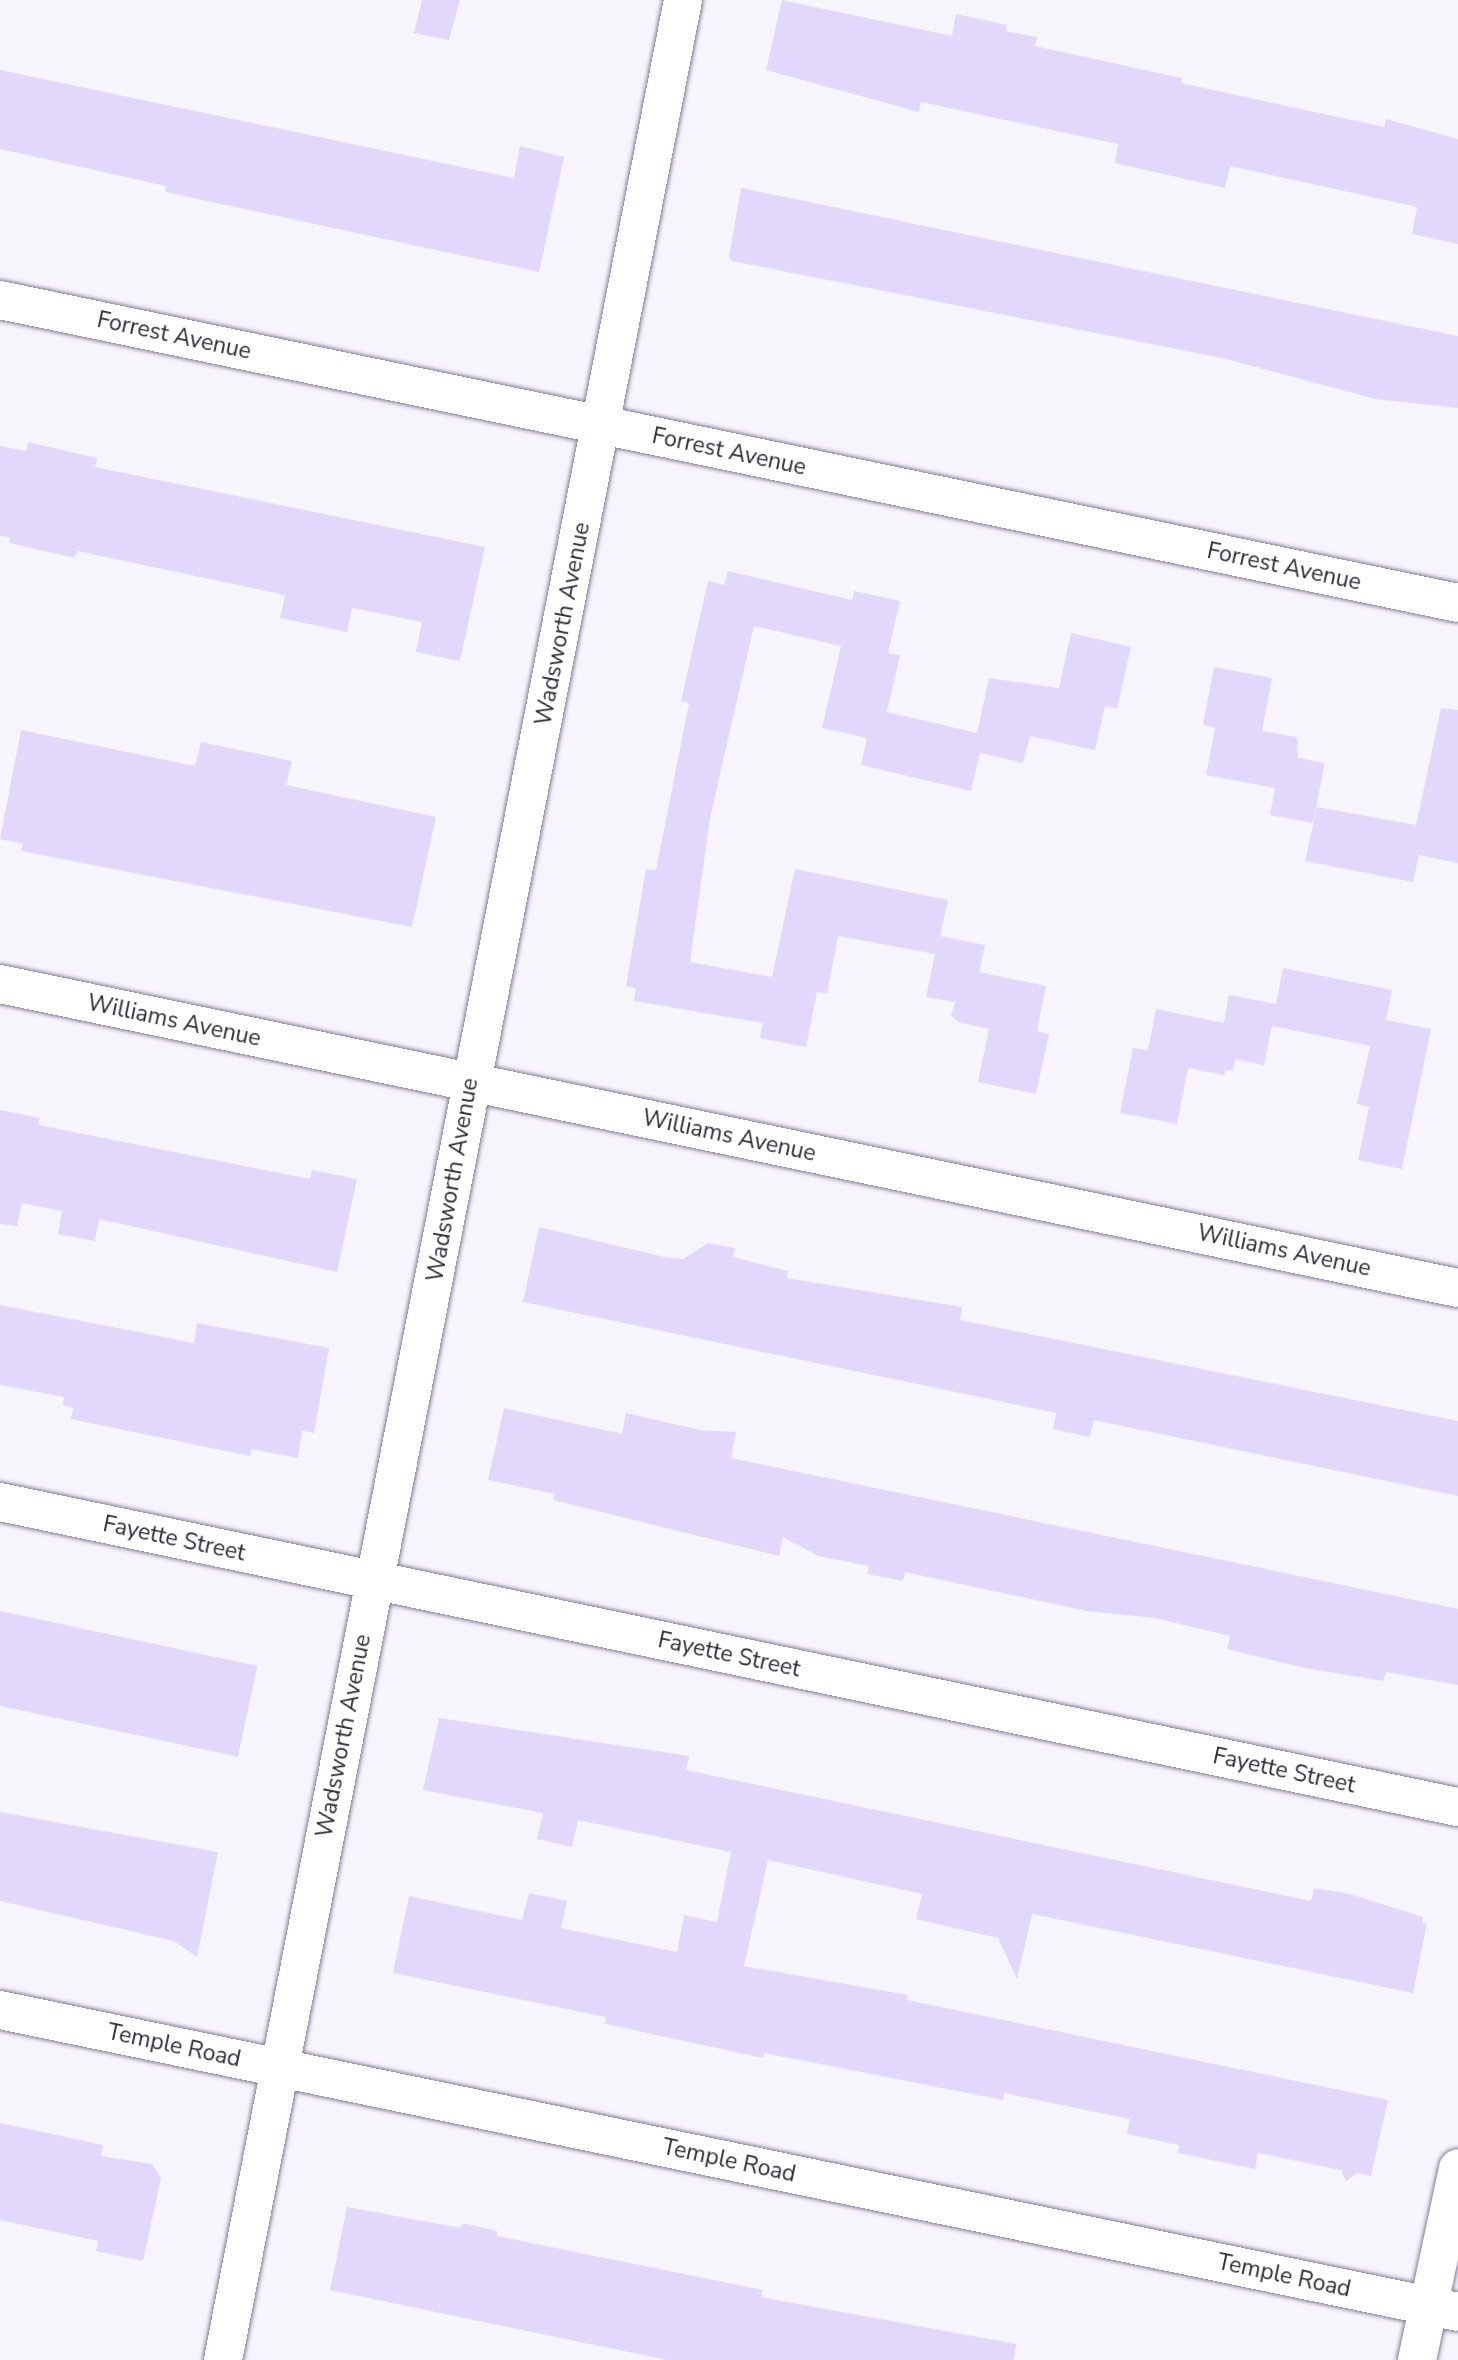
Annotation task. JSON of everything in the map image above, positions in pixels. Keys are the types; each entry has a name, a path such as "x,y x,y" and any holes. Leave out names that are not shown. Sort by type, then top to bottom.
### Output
{"street":[{"name":"Wadsworth Avenue","path":"223,2360 683,0"},
{"name":"Forrest Avenue","path":"0,300 1458,603"},
{"name":"Williams Avenue","path":"0,984 1458,1288"},
{"name":"Fayette Street","path":"0,1503 1458,1807"},
{"name":"Temple Road","path":"0,2010 1443,2309"},
{"path":"1418,2360 1443,2309 1458,2168"}],"building":[{"path":"422,0 460,0 449,40 414,33"},
{"path":"782,0 952,36 956,14 1007,25 1006,31 1037,37 1035,46 1182,78 1181,83 1384,127 1386,119 1458,139 1458,244 1412,234 1417,207 1230,166 1225,188 1115,163 1118,144 921,102 919,112 766,70"},
{"path":"0,70 514,178 520,146 564,157 539,272 165,192 166,186 0,149"},
{"path":"741,188 1458,336 1458,408 1376,399 1222,358 732,261 729,257"},
{"path":"28,442 97,458 95,467 485,547 460,661 416,652 422,622 352,608 347,632 280,618 285,595 77,551 75,558 9,543 10,537 0,536 0,446 26,451"},
{"path":"728,571 852,600 854,591 900,601 888,653 900,655 887,712 977,733 989,678 1059,688 1071,633 1131,647 1117,709 1105,706 1095,750 1030,736 1023,763 980,753 971,791 861,765 867,738 822,728 841,646 754,626 710,818 690,962 772,977 795,869 948,900 940,936 985,945 979,972 1046,986 1037,1031 1049,1034 1036,1094 978,1082 989,1029 958,1022 951,1015 955,1002 926,997 935,954 838,936 827,994 817,992 806,1047 760,1038 763,1023 634,1001 636,988 626,986 646,869 656,870 689,703 681,701 708,581 724,585"},
{"path":"1214,667 1272,678 1262,731 1297,737 1298,758 1325,763 1313,823 1270,815 1275,788 1206,775 1215,728 1203,725"},
{"path":"1441,708 1458,710 1458,863 1419,855 1413,882 1305,861 1317,807 1416,825"},
{"path":"21,730 195,766 201,742 292,761 286,785 436,817 412,927 21,851 23,844 0,839"},
{"path":"1283,968 1392,990 1386,1020 1431,1029 1402,1169 1358,1160 1369,1107 1357,1104 1370,1046 1272,1026 1264,1065 1235,1059 1233,1071 1226,1070 1224,1075 1188,1068 1177,1124 1120,1113 1133,1048 1148,1050 1156,1009 1224,1023 1229,995 1276,1004"},
{"path":"0,1110 40,1118 38,1125 310,1179 312,1170 357,1179 337,1272 99,1219 95,1241 58,1234 62,1211 22,1203 17,1226 0,1224"},
{"path":"539,1227 664,1257 683,1259 708,1243 735,1248 733,1257 788,1271 787,1278 962,1307 960,1320 1458,1421 1458,1496 1094,1420 1090,1437 1053,1429 1056,1413 523,1302"},
{"path":"0,1305 194,1343 197,1323 329,1348 314,1433 302,1430 298,1458 251,1449 250,1456 71,1419 73,1408 63,1405 64,1397 0,1385"},
{"path":"504,1408 622,1434 626,1413 700,1430 736,1432 731,1458 1458,1609 1458,1685 1386,1672 1383,1681 1305,1668 1227,1649 1230,1636 1155,1618 1087,1611 905,1572 903,1581 867,1574 869,1566 818,1556 783,1537 779,1556 553,1500 555,1494 488,1480"},
{"path":"0,1611 257,1666 238,1757 0,1706"},
{"path":"439,1718 689,1756 686,1770 1311,1901 1314,1888 1350,1894 1423,1917 1422,1923 1427,1923 1413,1993 1032,1914 1017,1979 998,1938 916,1919 922,1894 768,1860 744,1966 908,1995 907,2000 1388,2100 1371,2176 1357,2173 1346,2181 1341,2170 1258,2153 1255,2169 1178,2153 1179,2145 1127,2134 1130,2119 1004,2093 1003,2100 764,2053 763,2058 605,2024 606,2017 393,1973 409,1896 522,1920 529,1893 567,1901 561,1928 677,1952 684,1915 717,1922 731,1852 578,1820 572,1847 537,1839 543,1813 423,1790"},
{"path":"0,1812 218,1852 197,1957 174,1941 0,1901"},
{"path":"0,2123 103,2145 101,2156 152,2164 161,2178 143,2261 96,2251 98,2241 0,2220"},
{"path":"347,2207 461,2228 463,2223 497,2231 497,2236 763,2290 761,2297 1016,2344 1014,2360 667,2360 330,2290"}]}
